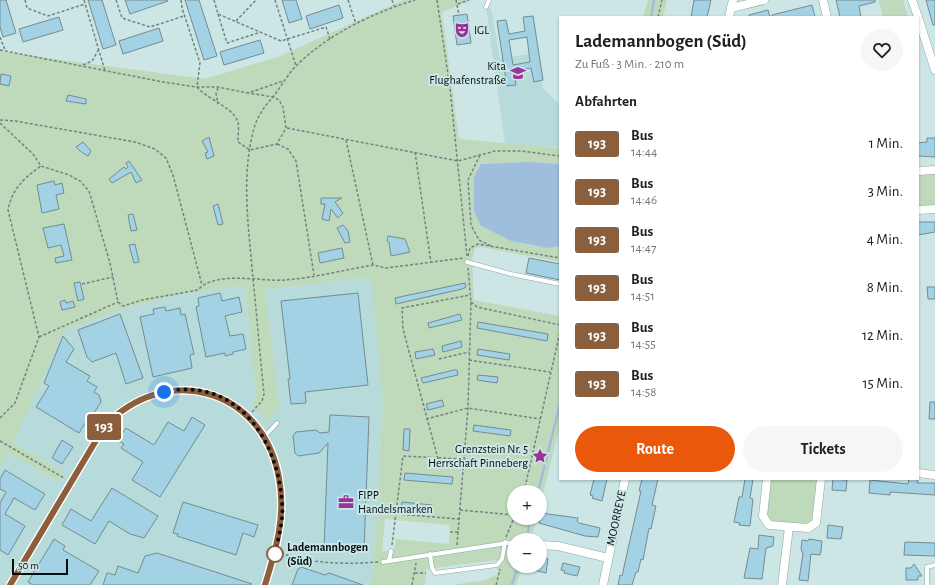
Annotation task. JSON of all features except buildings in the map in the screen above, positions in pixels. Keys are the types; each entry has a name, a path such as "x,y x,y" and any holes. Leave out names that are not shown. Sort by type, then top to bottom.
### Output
{"street":[{"path":"730,16 732,4 764,0"},
{"path":"823,0 828,16"},
{"path":"912,0 918,16"},
{"path":"919,20 935,70"},
{"path":"919,171 935,170"},
{"path":"919,210 935,209"},
{"path":"10,585 104,427 114,415 152,394 185,389 214,394 230,402 248,417 264,437 272,453 277,469 282,504 281,526 275,553 265,585"},
{"path":"919,473 935,475"},
{"name":"MOORREYE","path":"603,585 625,480"},
{"path":"767,480 763,516 769,525 808,528 816,523 821,480"},
{"path":"782,585 789,527"},
{"name":"MOORREYE","path":"547,545 558,546 608,558"}],"lane":[{"path":"486,7 489,0"},
{"path":"467,260 511,274 559,284"},
{"path":"264,437 277,423"},
{"path":"383,562 416,557 430,554 505,542 502,559 497,565 435,573 432,568 430,554"},
{"path":"389,561 391,551"},
{"path":"927,585 928,566 935,565"}],"path":[{"path":"25,0 27,8 48,16 85,4"},
{"path":"84,0 105,71"},
{"path":"116,0 122,18 150,27 184,16"},
{"path":"181,0 184,16 200,63 197,87 204,95 234,114 238,123 238,142 250,150 277,144 288,150 296,161 314,275"},
{"path":"214,0 227,43 261,32"},
{"path":"236,21 256,0"},
{"path":"275,0 296,66"},
{"path":"348,0 356,24"},
{"path":"392,0 394,6"},
{"path":"248,417 262,401 264,394 248,222 250,150 256,124 263,108 296,66 330,39 356,24 394,6 415,0"},
{"path":"437,0 450,88 471,302 468,352 468,408 456,550"},
{"path":"456,0 459,15"},
{"path":"457,4 469,0"},
{"path":"658,16 662,0"},
{"path":"218,14 281,41 326,27 330,39"},
{"path":"0,36 5,50"},
{"path":"80,65 92,61 99,49"},
{"path":"0,50 105,71 197,87 218,87 273,97 279,100 283,107 286,128 277,144"},
{"path":"248,93 283,81"},
{"path":"218,87 216,93 218,104"},
{"path":"0,121 33,154 41,166 70,174 80,181 89,191 113,277 118,302 123,306 142,300 198,290 202,285 231,279 284,280 373,265 386,268 467,260"},
{"path":"0,121 15,121 135,142 155,149 166,158 173,175 202,285"},
{"path":"286,128 458,161 495,151 559,156"},
{"path":"346,140 373,265"},
{"path":"415,152 431,263"},
{"path":"480,155 468,180 471,225 479,240 494,247"},
{"path":"0,418 15,403 39,337 8,210 10,198 18,185 41,166"},
{"path":"467,260 470,248 478,244 559,258"},
{"path":"82,284 113,277"},
{"path":"438,459 403,329 402,308 470,295"},
{"path":"39,337 118,302"},
{"path":"471,302 477,307 559,324"},
{"path":"526,485 559,336"},
{"path":"439,359 468,352"},
{"path":"469,360 550,372"},
{"path":"426,419 468,408 540,419"},
{"path":"0,441 71,482"},
{"path":"391,551 397,514 403,456 438,459 463,459 530,468"},
{"path":"460,510 507,516"},
{"path":"397,514 459,519"},
{"path":"505,542 511,525"},
{"path":"450,532 458,532"},
{"path":"275,553 303,559 332,562 358,564 383,562"},
{"path":"412,585 415,573 416,557"},
{"path":"415,573 426,573"}],"shaded area":[{"name":"Kita Flughafenstraße","path":"486,7 491,9 500,58 537,53 543,88 559,104 559,147 505,144"},
{"path":"528,162 559,164 559,246 547,248 511,241 481,226 474,211 474,177 481,164"},
{"path":"372,277 383,397 373,575 370,585 0,585 0,466 8,452 58,482 64,472 13,442 63,331 123,309 178,295 245,285 256,399 252,405 280,407 265,290"}],"green space":[{"path":"403,0 471,0 442,12 459,139 559,148 559,164 528,162 481,164 481,226 519,243 539,247 559,246 559,262 481,247 475,248 472,260 474,300 559,316 559,430 545,485 507,485 507,525 535,525 533,533 507,533 507,573 520,573 516,585 451,585 486,580 498,574 496,560 426,569 425,585 370,585 373,575 383,398 371,277 265,290 280,407 267,421 252,405 256,399 245,285 178,295 123,309 64,331 13,442 64,472 58,482 8,452 0,466 0,49 3,52 204,79 278,57","holes":["385,519 450,525 449,544 396,539 394,551 382,551"]},
{"path":"648,0 667,0 663,16 643,16"},
{"path":"879,0 903,0 908,16 883,16"},
{"path":"919,174 935,174 935,206 919,206"},
{"path":"771,480 818,480 813,524 809,526 770,522 767,518"}],"waterway":[{"path":"651,16 654,0"},
{"path":"540,485 559,408"},
{"path":"528,533 529,525"},
{"path":"512,585 516,573"}],"bus line":[{"name":"193","path":"10,585 104,427 114,415 136,401 152,394 185,389 214,394 235,406 260,430 272,453 279,478 282,519 275,553 265,585"}],"place":[{"name":"IGL","path":"462,30"},
{"name":"Kita Flughafenstraße","path":"518,73"},
{"name":"Grenzstein Nr. 5 Herrschaft Pinneberg","path":"540,456"},
{"name":"FIPP Handelsmarken","path":"346,502"},
{"name":"Lademannbogen (Süd)","path":"275,554"}],"route":[{"path":"164,392 185,389 214,394 235,406 260,430 272,453 277,469 281,493 282,519 275,554"}]}
